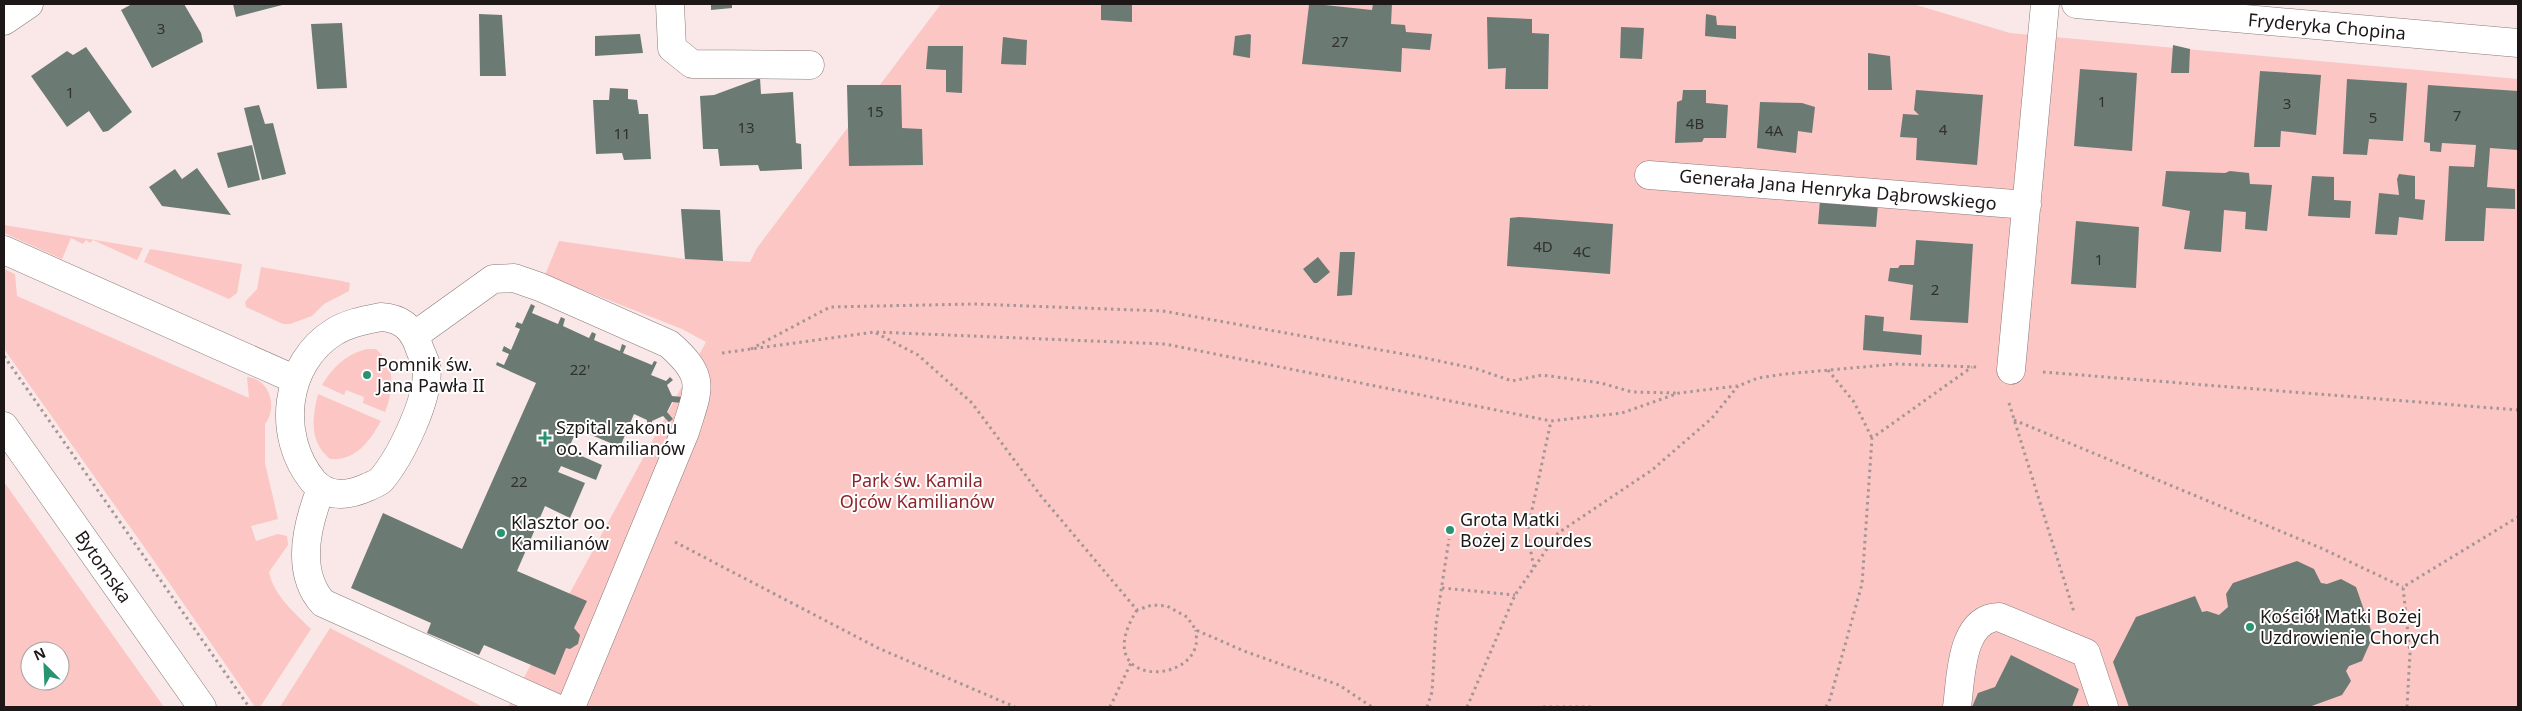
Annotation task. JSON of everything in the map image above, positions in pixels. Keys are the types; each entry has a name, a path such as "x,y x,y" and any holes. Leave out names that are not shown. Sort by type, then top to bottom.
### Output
{"street":[{"path":"4,21 29,4"},
{"path":"670,4 672,48 692,64 810,65"},
{"path":"2011,370 2045,4"},
{"name":"Fryderyka Chopina","path":"2076,4 2518,43"},
{"name":"Generała Jana Henryka Dąbrowskiego","path":"1649,175 2027,205"},
{"path":"4,250 294,379"},
{"path":"415,336 493,279 514,278 540,287 669,344 682,355 691,368 698,389 685,432 571,707"},
{"path":"381,317 395,318 415,336 426,366 426,386 416,416 396,456 380,481 356,492 336,495 321,489 308,474 295,451 290,427 294,379 316,346 335,331 360,322 381,317"},
{"name":"Bytomska","path":"4,426 202,707"},
{"path":"321,489 307,530 306,554 310,582 323,603 554,707"},
{"path":"1957,707 1966,645 1977,626 1988,619 2007,618 2086,653 2104,707"}],"path":[{"path":"748,351 830,307 974,304 1163,311 1420,357 1477,369 1512,381 1542,375 1601,383 1632,392 1679,393 1738,386 1758,378 1896,364 1973,366 2518,410"},
{"path":"875,332 918,355 972,403 1042,496 1137,610"},
{"path":"682,355 748,351 875,332 1165,344 1550,421 1622,413 1679,393"},
{"path":"4,356 249,707"},
{"path":"1872,438 1973,366"},
{"path":"1826,707 1830,699 1862,584 1872,438 1854,402 1828,370"},
{"path":"2011,370 2008,406 2014,420 2086,653"},
{"path":"1467,707 1515,595 1558,532 1652,470 1712,418 1738,386"},
{"path":"2014,420 2321,548 2403,587"},
{"path":"1534,568 1527,532 1550,421"},
{"path":"2403,587 2518,516"},
{"path":"1427,707 1432,692 1436,624 1449,539"},
{"path":"684,547 878,648 1013,707"},
{"path":"2403,587 2410,653 2407,707"},
{"path":"1442,588 1515,595"},
{"path":"1196,630 1196,646 1188,659 1162,672 1146,673 1132,663 1124,650 1126,627 1137,610 1152,605 1168,606 1187,617 1196,630 1244,651 1339,685 1372,707"},
{"path":"1110,707 1132,663"},
{"path":"1543,707 1591,707"}],"green space":[{"name":"Park św. Kamila Ojców Kamilianów","path":"941,4 1913,4 2010,33 2518,79 2518,707 508,707 706,342 682,329 545,275 559,241 685,259 750,262 757,248"},
{"path":"4,225 143,248 137,260 93,240 90,243 86,240 83,244 71,238 62,259 4,233"},
{"path":"150,249 242,264 237,293 229,299 144,262"},
{"path":"261,267 350,283 349,291 324,304 312,316 290,324 283,324 246,307 245,302 257,289"},
{"path":"4,269 15,274 17,296 249,398 247,377 255,379 266,388 270,395 271,410 265,424 265,463 278,519 251,526 256,541 278,534 287,536 288,545 269,572 275,589 280,596 311,629 260,707 255,707 4,349"},
{"path":"368,349 376,349 390,370 390,395 385,412 363,403 364,397 346,390 344,395 322,385 331,372 347,357"},
{"path":"318,394 381,421 361,449 339,459 330,459 323,452 318,445 314,429 314,412"},
{"path":"4,482 164,707 4,707"},
{"path":"330,628 483,707 280,707"}],"building":[{"path":"132,4 184,4 201,33 203,42 152,68 121,10"},
{"path":"233,4 286,4 236,17"},
{"path":"711,4 732,4 732,8 711,10"},
{"path":"1101,4 1132,4 1132,22 1101,20"},
{"path":"1373,4 1392,4 1391,24 1405,25 1406,32 1432,34 1430,50 1402,48 1401,72 1302,64 1309,5 1372,10"},
{"path":"479,14 502,15 506,76 480,76"},
{"path":"1706,14 1716,16 1717,25 1736,26 1736,39 1705,36"},
{"path":"1487,17 1532,19 1532,33 1549,34 1548,89 1505,89 1506,68 1488,69"},
{"path":"342,23 347,88 317,89 311,24"},
{"path":"1621,27 1644,28 1642,59 1620,58"},
{"path":"640,34 643,53 595,56 595,36"},
{"path":"1251,35 1250,58 1233,55 1235,36"},
{"path":"1003,37 1027,40 1026,65 1001,64"},
{"path":"2173,45 2190,49 2189,73 2171,73"},
{"path":"928,46 963,46 962,93 946,92 946,70 926,69"},
{"path":"86,47 132,112 108,131 103,132 89,111 67,127 31,76 67,51 73,55"},
{"path":"1868,53 1890,56 1892,90 1868,90"},
{"path":"2080,69 2137,73 2132,151 2074,146"},
{"path":"2260,71 2321,75 2316,135 2281,131 2280,147 2254,147"},
{"path":"760,78 761,94 793,92 796,143 801,144 802,169 760,171 758,165 720,166 718,149 703,149 700,96 714,95"},
{"path":"2347,79 2407,83 2403,141 2369,139 2367,155 2343,154"},
{"path":"847,85 901,85 902,128 922,129 923,165 849,166"},
{"path":"2428,85 2518,91 2518,150 2490,148 2487,187 2515,189 2515,209 2486,208 2484,241 2445,241 2449,166 2474,167 2476,145 2442,143 2441,152 2430,151 2430,143 2424,142"},
{"path":"610,88 628,89 628,99 637,100 639,114 648,114 651,159 624,160 622,153 596,154 593,100 609,100"},
{"path":"1683,90 1706,90 1706,103 1728,105 1726,138 1704,138 1702,142 1675,143 1677,102 1682,100"},
{"path":"1916,90 1983,95 1977,165 1916,160 1917,138 1900,137 1903,114 1919,115 1914,110"},
{"path":"1760,102 1802,103 1815,107 1812,133 1798,131 1796,153 1757,148"},
{"path":"259,105 265,124 273,123 286,174 262,180 244,108"},
{"path":"252,145 260,180 228,188 217,153"},
{"path":"197,168 231,215 162,206 149,187 175,169 182,179"},
{"path":"2166,171 2225,173 2230,171 2249,173 2250,184 2272,185 2267,231 2245,229 2246,212 2224,210 2221,252 2184,249 2190,211 2162,206"},
{"path":"2399,174 2415,176 2415,199 2425,200 2423,220 2399,217 2397,235 2375,234 2379,193 2399,195 2397,179"},
{"path":"2312,176 2334,177 2334,200 2351,201 2350,218 2308,216"},
{"path":"1820,200 1878,204 1876,227 1818,224"},
{"path":"681,209 720,210 723,261 685,259"},
{"path":"1519,217 1613,224 1610,274 1507,266 1510,218"},
{"path":"2076,221 2139,227 2136,288 2071,284"},
{"path":"1916,240 1973,244 1968,323 1910,320 1913,285 1888,281 1890,268 1898,268 1900,265 1914,265"},
{"path":"1340,252 1355,252 1352,295 1337,296"},
{"path":"1318,257 1330,272 1317,283 1314,283 1303,269"},
{"name":"Klasztor oo. Kamilianów","path":"531,304 535,306 532,313 558,324 561,317 565,319 563,326 589,338 592,332 596,334 594,340 620,351 622,344 626,346 623,353 652,365 654,361 657,362 651,375 666,381 670,377 673,380 667,385 672,396 682,397 682,403 672,402 667,412 673,419 669,422 663,416 652,421 652,429 647,429 647,420 634,414 620,447 577,429 568,450 602,465 596,480 561,466 558,472 585,483 570,518 545,506 517,571 587,601 574,628 580,635 578,644 570,649 566,648 555,675 484,645 479,655 427,633 431,623 351,588 383,513 462,549 536,383 496,365 497,362 504,365 509,354 502,351 504,346 511,350 520,329 515,327 517,322 522,324"},
{"path":"1865,315 1884,317 1883,331 1922,335 1921,355 1863,350"},
{"name":"Kościół Matki Bożej Uzdrowienie Chorych","path":"2297,561 2314,569 2321,583 2327,584 2341,579 2356,587 2373,636 2362,661 2349,666 2346,671 2351,681 2342,695 2309,707 2129,707 2113,662 2136,617 2195,596 2202,612 2207,611 2219,615 2228,607 2226,594 2233,583"},
{"path":"2011,655 2079,689 2072,707 1972,707 1978,693 1995,687"}],"place":[{"name":"Pomnik św. Jana Pawła II","path":"367,375"},
{"name":"Szpital zakonu oo. Kamilianów","path":"545,438"},
{"name":"Grota Matki Bożej z Lourdes","path":"1450,530"},
{"name":"Klasztor oo. Kamilianów","path":"501,533"},
{"name":"Kościół Matki Bożej Uzdrowienie Chorych","path":"2250,627"}]}
